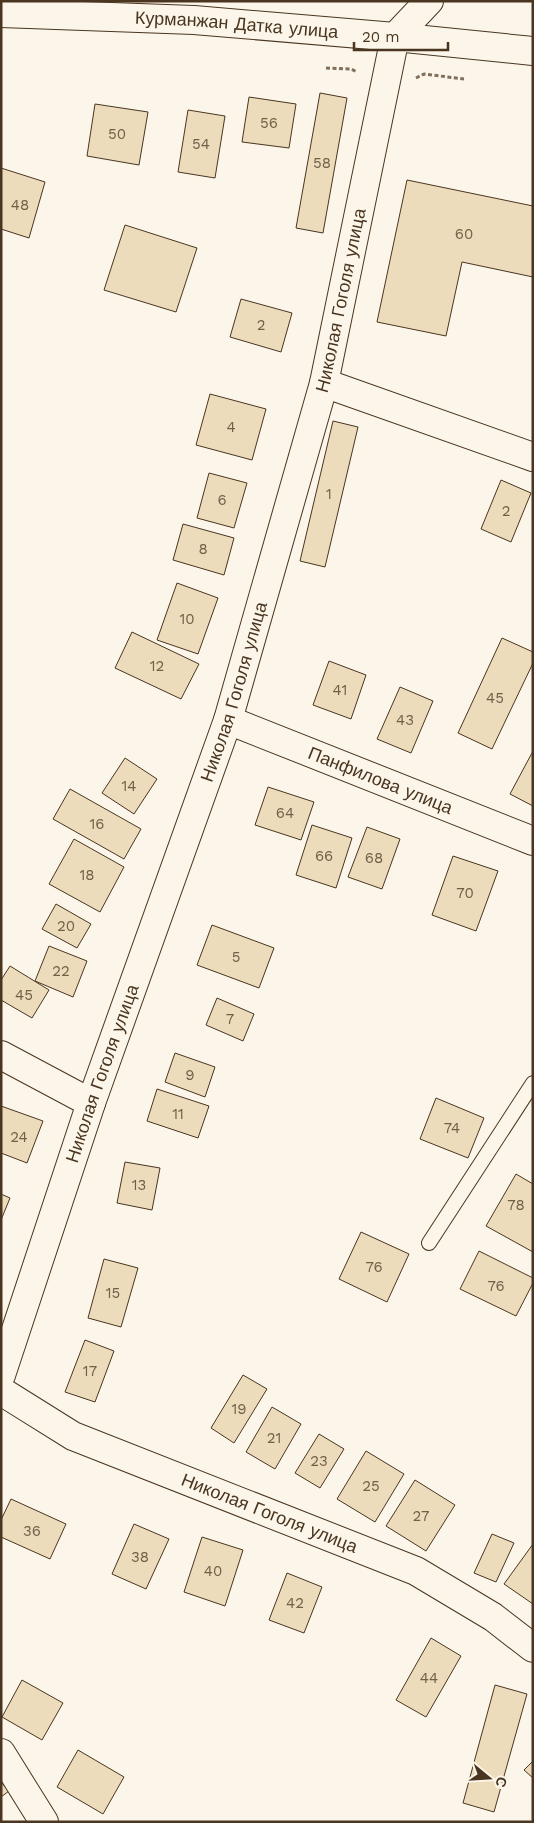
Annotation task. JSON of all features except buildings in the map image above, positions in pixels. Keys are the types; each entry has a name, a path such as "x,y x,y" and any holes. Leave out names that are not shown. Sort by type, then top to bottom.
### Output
{"street":[{"path":"395,37 429,1"},
{"name":"Курманжан Датка улица","path":"1,13 194,20 533,51"},
{"name":"Николая Гоголя улица","path":"1,1375 91,1103 228,720 324,383 395,37"},
{"path":"324,383 533,458"},
{"name":"Панфилова улица","path":"228,720 533,841"},
{"path":"1,1054 91,1103"},
{"name":"Николая Гоголя улица","path":"1,1390 73,1436 416,1570 493,1617 533,1648"},
{"path":"1,1753 44,1822"}],"lane":[{"path":"429,1243 533,1083"}],"path":[{"path":"326,68 352,68 359,74"},
{"path":"415,79 424,74 464,79"}]}
